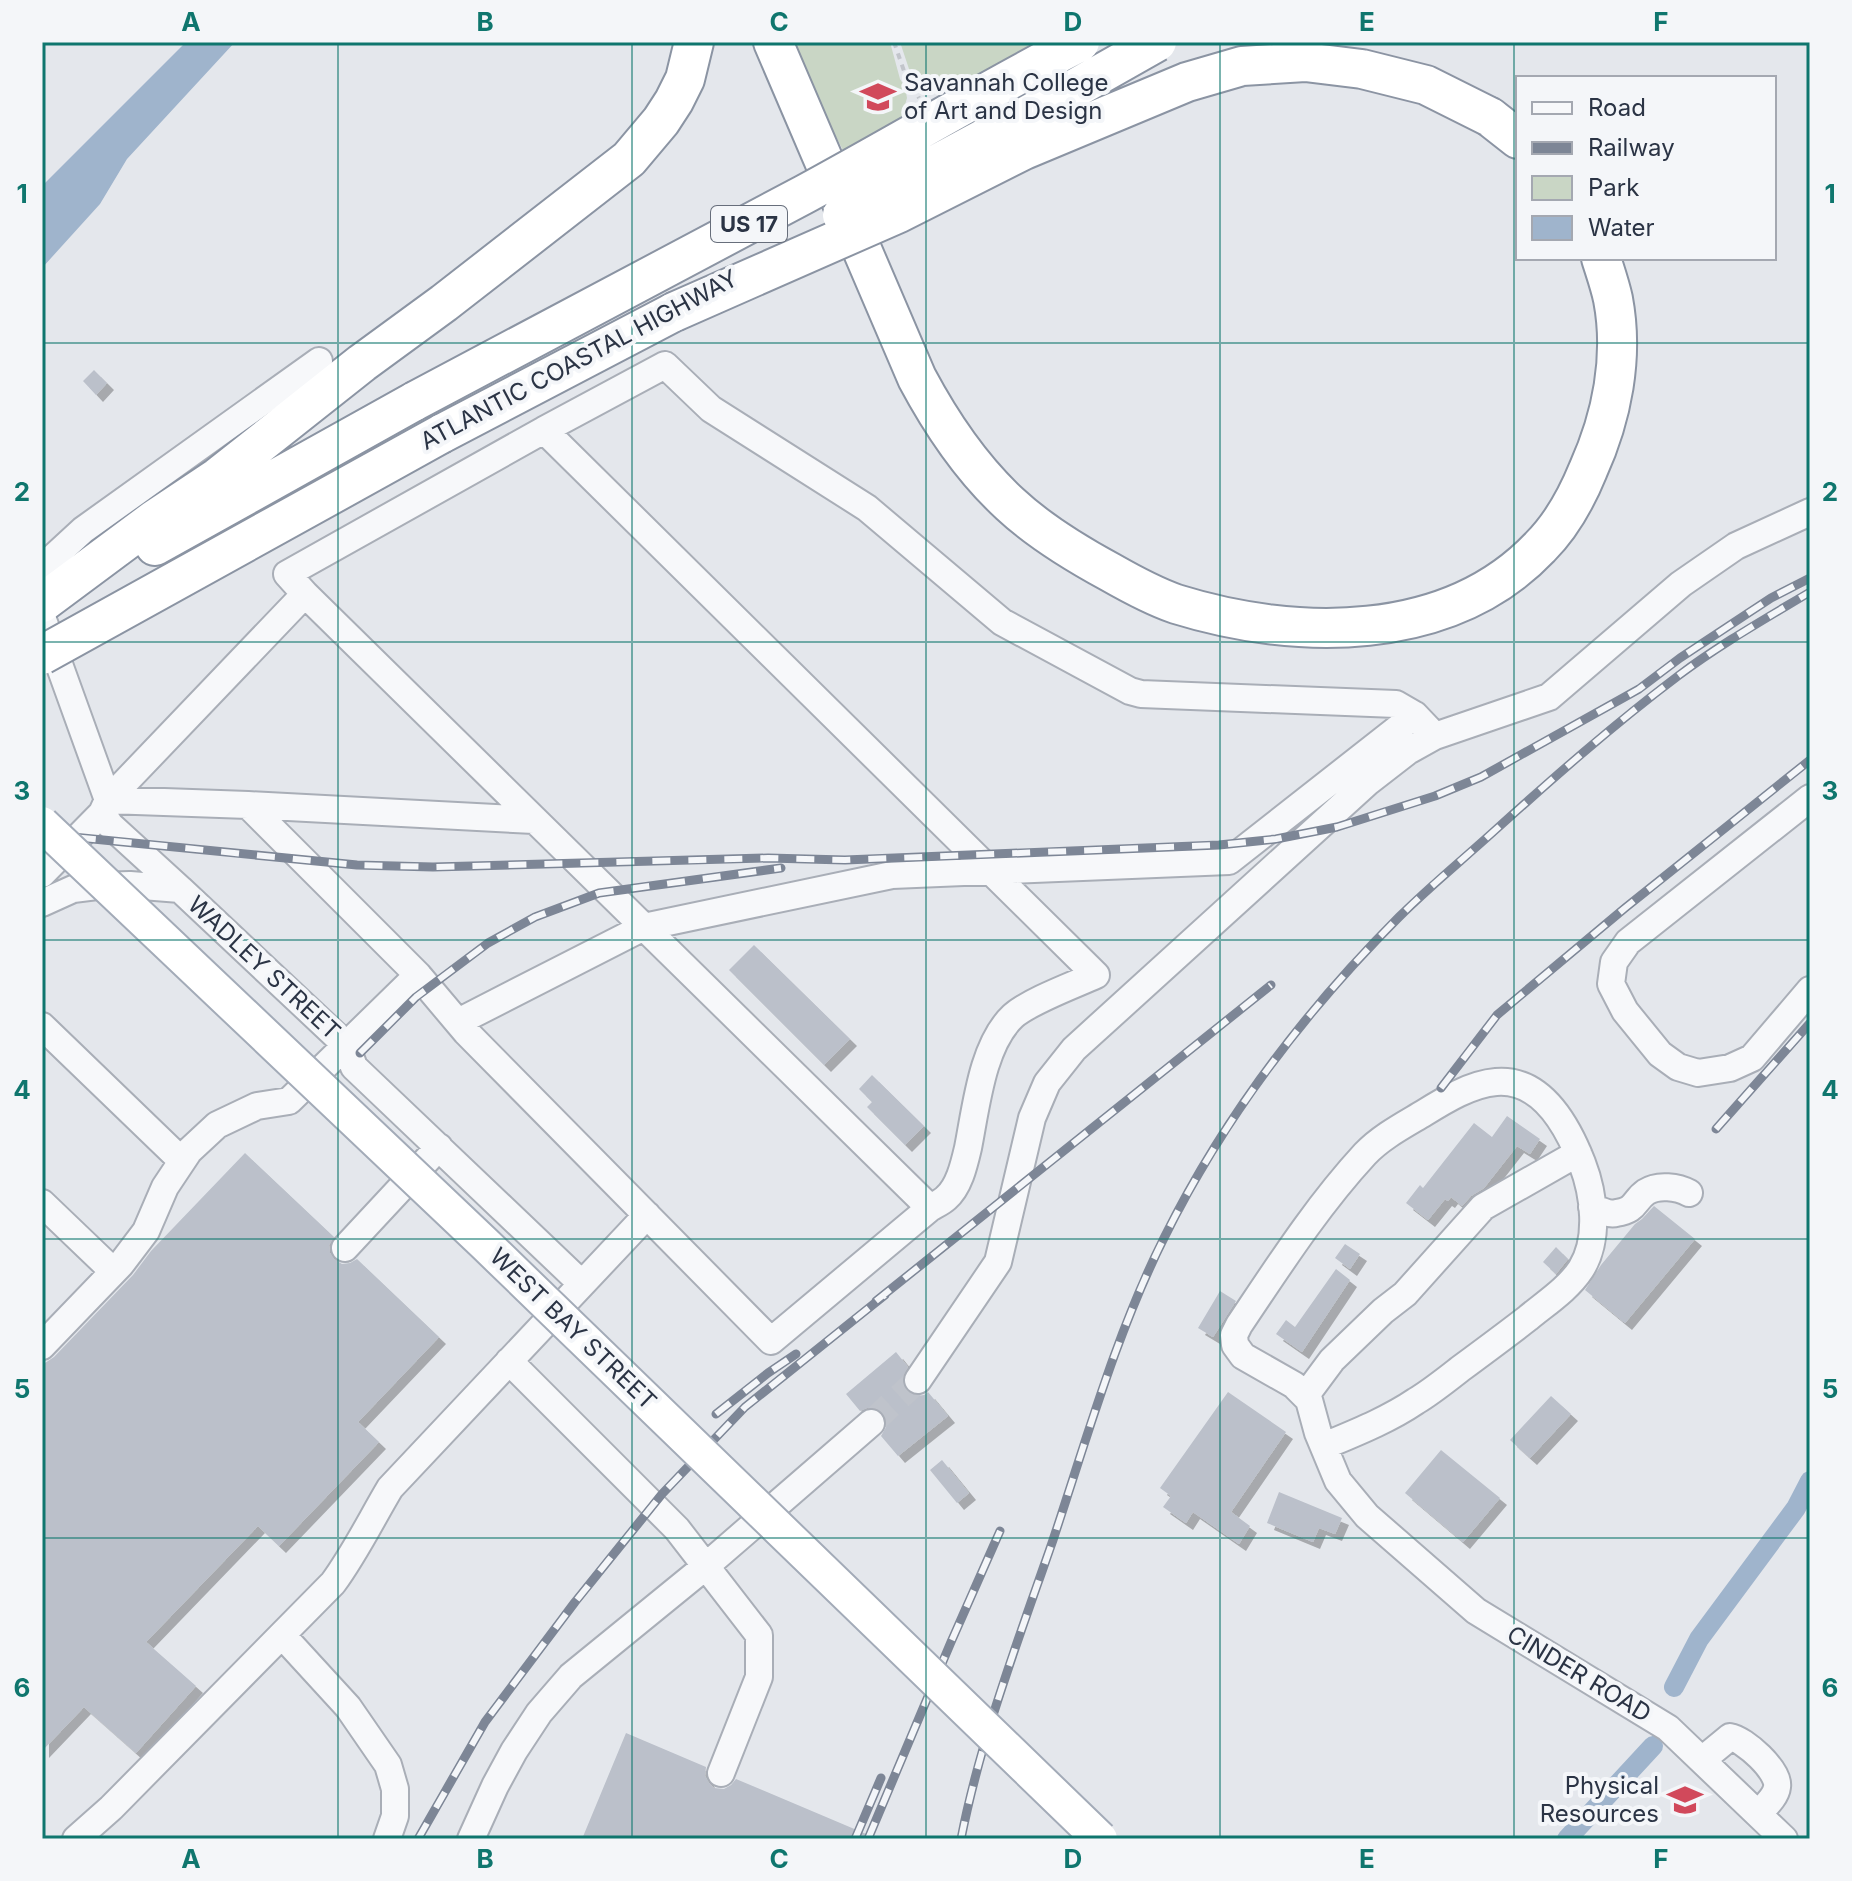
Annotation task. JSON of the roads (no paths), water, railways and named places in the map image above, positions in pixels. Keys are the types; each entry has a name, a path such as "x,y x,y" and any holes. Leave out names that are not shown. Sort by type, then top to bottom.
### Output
{"highway":[{"path":"42,606 155,519 218,477 629,159 674,101 685,79 694,42"},
{"path":"773,42 917,378 931,405 974,465 1009,503 1042,531 1076,553 1173,603 1228,618 1278,626 1333,628 1371,627 1413,618 1463,601 1491,587 1541,547 1582,486 1600,444 1611,404 1617,335 1613,298 1602,260"},
{"name":"ATLANTIC COASTAL HIGHWAY","path":"42,606 1080,42"},
{"name":"ATLANTIC COASTAL HIGHWAY","path":"42,655 441,434 674,312 877,194 1035,111 1157,42"},
{"path":"674,312 899,213 1050,139 1187,82 1242,66 1305,62 1362,69 1426,85 1504,128"}],"main road":[{"name":"WEST BAY STREET","path":"42,824 485,1244 1100,1839"}],"street":[{"path":"42,576 45,565 83,530 319,361"},
{"path":"930,1208 287,574 665,365 711,409 867,508 1002,622 1130,691 1157,695 1396,704 1415,715 1435,736"},
{"path":"248,805 418,975 458,1022 771,1341 930,1208 947,1198 963,1167 992,1044 1002,1028 1015,1014 1096,975 544,430"},
{"path":"918,1380 998,1262 1032,1118 1047,1083 1074,1049 1368,782 1408,751 1435,736 1549,697 1681,584 1736,546 1810,512"},
{"path":"42,874 305,594"},
{"path":"42,617 110,825 180,889"},
{"path":"458,1022 644,927 892,875 1229,861 1415,715"},
{"path":"1810,798 1628,942 1614,962 1611,984 1625,1011 1660,1054 1678,1067 1698,1073 1730,1068 1752,1058 1810,990"},
{"path":"105,806 248,805 534,820"},
{"name":"WADLEY STREET","path":"42,903 73,889 97,886 180,889 346,1045 354,1067 582,1284"},
{"path":"42,1346 146,1231 165,1187 189,1151 217,1125 257,1106 289,1101 418,975"},
{"path":"42,1026 182,1161"},
{"path":"1324,1446 1416,1402 1568,1285 1582,1267 1590,1248 1593,1223 1590,1182 1572,1137 1551,1107 1532,1091 1515,1083 1495,1082 1472,1088 1396,1129 1367,1151 1334,1190 1278,1267 1234,1335 1235,1345 1243,1356 1306,1395 1332,1360 1405,1294 1483,1207 1578,1153"},
{"path":"345,1248 439,1147"},
{"path":"1592,1207 1613,1214 1633,1208 1647,1191 1662,1187 1681,1188 1689,1193"},
{"path":"42,1203 113,1271"},
{"path":"76,1839 111,1808 333,1583 352,1558 390,1488 647,1215"},
{"path":"509,1361 677,1529 759,1635 759,1677 721,1773"},
{"name":"CINDER ROAD","path":"1306,1395 1338,1481 1367,1516 1476,1611 1668,1728 1784,1839"},
{"path":"471,1839 514,1751 539,1713 571,1676 706,1566 871,1423"},
{"path":"282,1635 348,1707 388,1765 395,1789 395,1816 387,1839"},
{"path":"1702,1760 1730,1737 1739,1738 1773,1771 1778,1783 1777,1790 1758,1814"}],"water":[{"path":"186,42 235,42 127,159 100,204 42,268 42,186"}],"waterway":[{"path":"1674,1687 1699,1639 1796,1508 1810,1481"},
{"path":"1567,1839 1653,1746"}],"tunnel":[{"path":"871,1423 918,1380"}],"railway":[{"path":"42,834 357,865 433,867 768,858 845,860 1219,845 1276,839 1337,827 1435,796 1481,777 1639,689 1771,598 1810,578"},
{"path":"961,1839 979,1763 1002,1688 1131,1311 1187,1194 1239,1109 1331,990 1433,885 1583,753 1678,676 1742,632 1810,592"},
{"path":"1441,1088 1497,1015 1810,760"},
{"path":"360,1053 416,997 488,943 535,917 599,893 781,868"},
{"path":"876,1301 1271,985"},
{"path":"1716,1129 1810,1023"},
{"path":"418,1839 485,1722 575,1602 662,1494 745,1407 885,1295"},
{"path":"716,1414 796,1354"},
{"path":"868,1839 1000,1531"},
{"path":"855,1839 881,1778"}],"place":[{"name":"Savannah College of Art and Design","path":"878,97"},
{"name":"Physical Resources","path":"1685,1800"}]}
